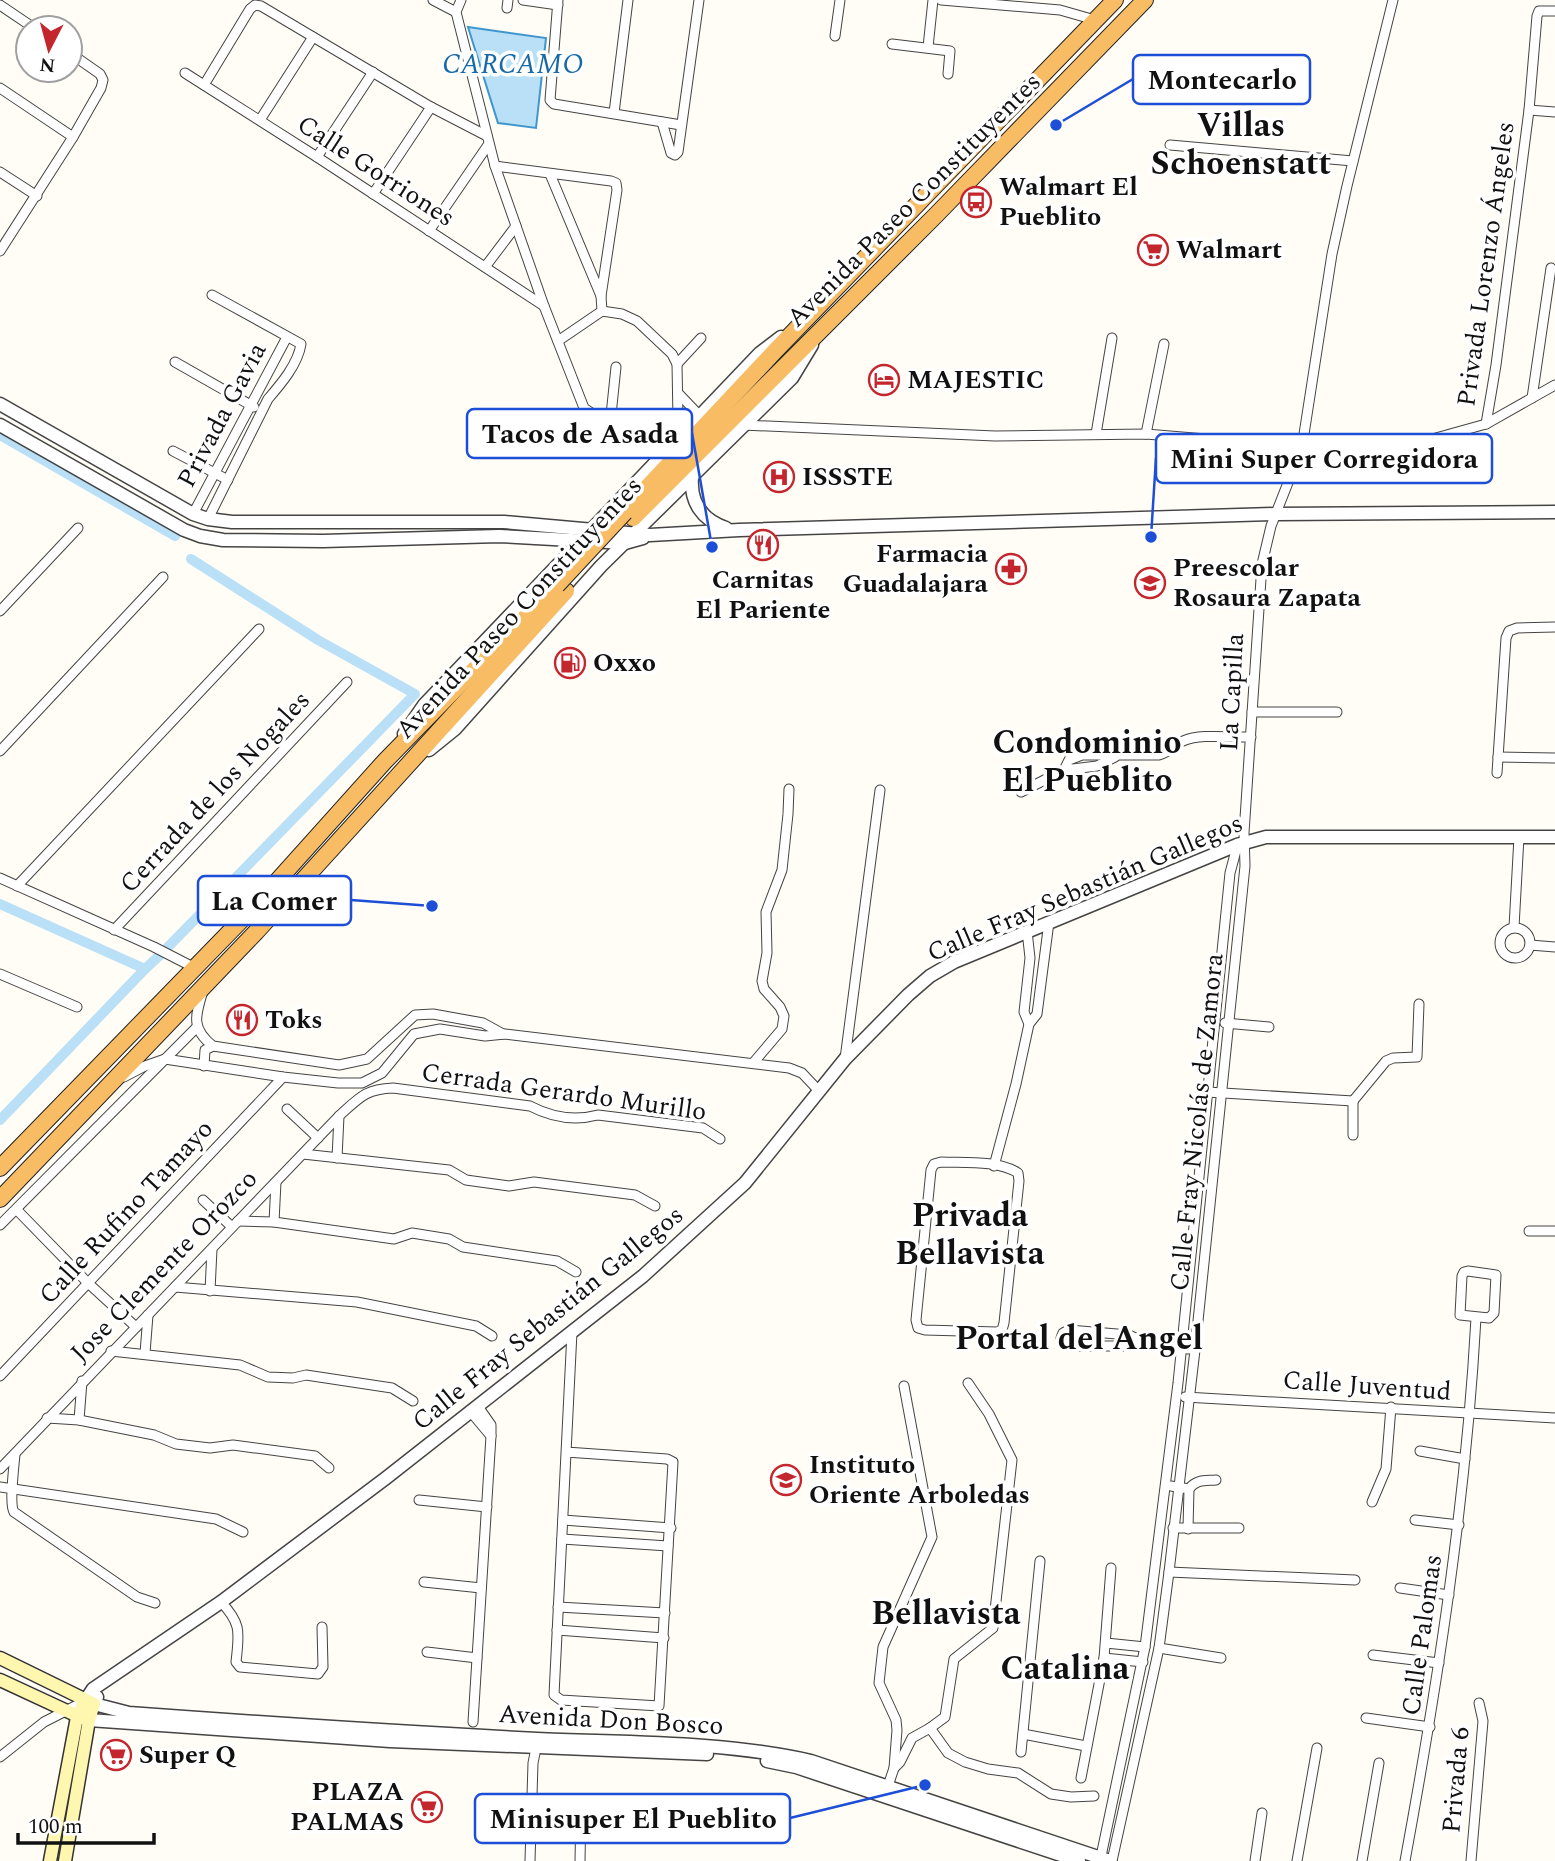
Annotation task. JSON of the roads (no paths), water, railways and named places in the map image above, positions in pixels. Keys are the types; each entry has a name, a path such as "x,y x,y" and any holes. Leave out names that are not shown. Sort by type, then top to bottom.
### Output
{"highway":[{"name":"Avenida Paseo Constituyentes","path":"0,1209 6,1193 206,984 399,775 450,706 557,585 776,350 1115,0"},
{"name":"Avenida Paseo Constituyentes","path":"0,1168 195,968 385,761 450,706 1145,0"}],"main road":[{"path":"0,1658 89,1702 50,1861"},
{"path":"0,1680 83,1718"},
{"path":"34,1695 48,1694 51,1687 48,1681"},
{"path":"65,1861 83,1718"}],"street":[{"path":"433,0 456,12"},
{"path":"461,0 456,12 495,166 544,306 584,408 593,414 697,419"},
{"path":"523,0 558,2 550,100 554,104 681,125"},
{"path":"614,113 628,0"},
{"path":"662,122 671,153 675,155 678,152 699,0"},
{"path":"835,36 840,0"},
{"path":"928,47 933,0"},
{"path":"941,0 1060,10 1095,20"},
{"name":"La Capilla","path":"1242,840 1262,564 1276,514 1302,447 1332,254 1394,0"},
{"path":"204,85 255,5 261,6 488,140"},
{"name":"Privada Lorenzo Ángeles","path":"1486,424 1528,110 1537,16 1539,11 1555,11"},
{"path":"260,120 313,37"},
{"path":"892,44 950,51 948,74"},
{"path":"0,251 73,137 103,80 100,74 84,63"},
{"path":"317,157 373,72"},
{"name":"Calle Gorriones","path":"185,73 544,306"},
{"path":"0,88 73,137"},
{"path":"373,194 431,107"},
{"name":"Privada Lorenzo Ángeles","path":"1528,110 1555,112"},
{"path":"429,231 488,140"},
{"path":"1170,145 1353,161"},
{"path":"495,166 616,183 601,296"},
{"path":"0,172 37,196"},
{"path":"550,174 601,296 603,311"},
{"path":"485,267 516,226"},
{"path":"1532,398 1551,268"},
{"path":"212,295 287,337"},
{"path":"558,341 603,311 622,314 637,321 672,354 677,364 678,420"},
{"path":"385,761 424,705 591,529 760,353 810,315"},
{"path":"399,775 455,729 601,566 792,378 821,330"},
{"name":"Privada Gavia","path":"193,514 287,337 301,344 300,351 268,399 208,519"},
{"path":"677,364 701,338"},
{"path":"1096,435 1112,338"},
{"path":"1146,434 1164,344"},
{"path":"175,362 262,411"},
{"path":"611,415 616,367"},
{"path":"743,425 995,436 1146,434 1302,447 1425,441 1486,424 1555,384"},
{"path":"678,393 697,419"},
{"path":"0,404 193,514 208,519 242,523 503,522 591,529 630,538"},
{"path":"0,425 184,530 223,540 310,541 499,536 582,540 733,530 1276,514 1555,512"},
{"path":"173,451 228,480"},
{"path":"692,477 692,491 700,511 716,525 733,530"},
{"path":"499,536 504,528 503,522"},
{"path":"0,611 78,528"},
{"path":"567,555 580,566 601,566"},
{"path":"550,573 565,573 575,577 579,590"},
{"path":"0,751 163,577"},
{"path":"1497,773 1506,638 1509,631 1517,628 1555,627"},
{"path":"17,886 259,629"},
{"name":"Cerrada de los Nogales","path":"114,930 347,682"},
{"path":"1252,712 1337,712"},
{"path":"1021,792 1064,770 1069,760 1082,755 1159,755 1170,752 1181,742 1194,738 1251,737"},
{"path":"1498,757 1555,758"},
{"path":"754,1062 782,1029 784,1016 780,1007 764,989 762,981 767,953 767,904 782,870 789,789"},
{"path":"845,1059 880,790"},
{"name":"Calle Fray Sebastián Gallegos","path":"0,1757 44,1722 63,1711 89,1702 93,1689 221,1602 386,1478 643,1276 745,1183 845,1059 930,976 954,962 1242,840 1266,837 1555,837"},
{"path":"1514,927 1519,837"},
{"name":"Calle Fray Nicolás de Zamora","path":"1106,1860 1145,1647 1177,1396 1230,873 1242,840"},
{"name":"Calle Fray Nicolás de Zamora","path":"1106,1860 1158,1648 1169,1572 1245,866 1242,840"},
{"path":"0,878 195,968"},
{"path":"994,1166 1029,1024 1037,1014 1049,922"},
{"path":"1514,927 1524,931 1530,941 1530,946 1521,957 1509,957 1500,948 1504,931 1514,927"},
{"path":"1027,931 1030,954 1024,1012 1029,1024"},
{"path":"1530,946 1555,947"},
{"path":"0,974 77,1007"},
{"path":"206,984 198,1008 197,1027 203,1038 213,1046 338,1065 366,1059 415,1015 433,1014 483,1023 505,1034"},
{"path":"1353,1135 1353,1101 1385,1061 1417,1057 1419,1004"},
{"path":"1214,1022 1269,1027"},
{"path":"0,1226 197,1027"},
{"path":"109,1085 165,1059 283,1077 362,1083 382,1073 414,1034 440,1029 485,1036 505,1034 754,1062 802,1073 819,1091"},
{"path":"204,1066 205,1050 213,1046"},
{"name":"Calle Rufino Tamayo","path":"0,1376 283,1077"},
{"name":"Cerrada Gerardo Murillo","path":"361,1096 375,1089 393,1088 530,1106 546,1115 584,1119 598,1115 703,1128 720,1139"},
{"path":"1207,1092 1353,1101"},
{"name":"Jose Clemente Orozco","path":"0,1468 111,1350 361,1096"},
{"path":"287,1109 318,1138"},
{"path":"337,1158 339,1116"},
{"path":"303,1154 449,1170 466,1181 509,1186 534,1182 635,1195 655,1206"},
{"path":"941,1161 994,1166 1012,1169 1018,1173 1020,1181 1002,1330 997,1332 918,1328 916,1321 931,1170 934,1164 941,1161"},
{"path":"274,1222 276,1182"},
{"path":"203,1200 235,1224 274,1222 394,1239 412,1233 449,1239 463,1247 557,1261 576,1272"},
{"path":"17,1210 88,1283 136,1327"},
{"path":"1529,1231 1555,1231"},
{"path":"210,1290 212,1249"},
{"path":"1468,1271 1493,1273 1497,1279 1493,1316 1476,1318 1460,1315 1462,1276 1468,1271"},
{"path":"175,1286 357,1302 476,1326 492,1336"},
{"path":"145,1353 148,1315"},
{"name":"Calle Palomas","path":"1405,1861 1430,1727 1459,1525 1471,1414 1476,1318"},
{"path":"1145,1342 1129,1346 1070,1346 1063,1344 1061,1338 1063,1333 1069,1330 1129,1335 1145,1342 1195,1350"},
{"path":"566,1452 673,1462 659,1706 556,1699 554,1695 558,1607 572,1332"},
{"path":"111,1350 240,1365 268,1377 293,1378 306,1375 392,1388 413,1401"},
{"path":"79,1420 82,1381"},
{"path":"894,1768 912,1738 944,1717 954,1659 993,1628 1012,1463 989,1414 968,1383"},
{"path":"886,1793 894,1768 897,1726 880,1687 883,1647 932,1537 904,1386"},
{"name":"Calle Juventud","path":"1177,1396 1555,1418"},
{"path":"1372,1502 1386,1469 1391,1407"},
{"path":"472,1722 491,1436 474,1408"},
{"path":"47,1418 79,1420 154,1435 176,1444 210,1448 233,1446 315,1456 330,1468"},
{"path":"1420,1451 1465,1459"},
{"path":"15,1454 14,1489 10,1504 18,1516 137,1597 155,1603"},
{"path":"1188,1528 1189,1489 1193,1483 1216,1480"},
{"path":"1164,1486 1189,1489"},
{"path":"0,1487 216,1519 243,1532"},
{"path":"419,1500 487,1507"},
{"path":"563,1520 671,1528"},
{"path":"1415,1520 1459,1525"},
{"path":"1173,1528 1239,1528"},
{"path":"562,1539 668,1546"},
{"path":"1021,1752 1040,1562"},
{"path":"1081,1778 1104,1658 1111,1568"},
{"path":"1169,1572 1355,1580"},
{"path":"424,1582 481,1588"},
{"path":"1400,1588 1449,1595"},
{"path":"221,1602 237,1622 239,1632 236,1662 240,1667 318,1674 323,1667 322,1628"},
{"path":"558,1607 665,1613"},
{"path":"1147,1629 1161,1629"},
{"path":"557,1630 664,1638"},
{"path":"1106,1643 1145,1647"},
{"path":"1158,1648 1221,1658"},
{"path":"427,1652 477,1658"},
{"path":"1373,1655 1439,1663"},
{"path":"1104,1658 1143,1662"},
{"name":"Avenida Don Bosco","path":"89,1702 130,1713 796,1758 1061,1858 1079,1861"},
{"name":"Privada 6","path":"1471,1861 1483,1721 1479,1703"},
{"name":"Avenida Don Bosco","path":"83,1718 390,1741 536,1748 684,1749"},
{"path":"1366,1718 1430,1727"},
{"path":"930,1728 948,1753 965,1762 988,1769 1018,1773 1051,1794 1094,1796"},
{"path":"1023,1734 1086,1746"},
{"path":"530,1861 533,1763 536,1748"},
{"path":"1297,1861 1317,1748"},
{"path":"1362,1861 1379,1763"},
{"name":"Avenida Don Bosco","path":"886,1793 1045,1838 1106,1860"},
{"path":"532,1808 581,1811 580,1861"},
{"path":"1255,1861 1262,1814"}],"water":[{"name":"CARCAMO","path":"468,27 546,38 536,128 498,123"}],"waterway":[{"path":"0,435 175,536"},
{"path":"167,948 415,694 318,640 191,559"},
{"path":"0,904 145,969 0,1120"},
{"path":"145,969 160,955"}],"place":[{"name":"Montecarlo","path":"1056,125"},
{"name":"Walmart El Pueblito","path":"976,202"},
{"name":"Walmart","path":"1153,250"},
{"name":"MAJESTIC","path":"884,380"},
{"name":"ISSSTE","path":"779,477"},
{"name":"Mini Super Corregidora","path":"1151,537"},
{"name":"Carnitas El Pariente","path":"763,545"},
{"name":"Tacos de Asada","path":"712,547"},
{"name":"Farmacia Guadalajara","path":"1011,569"},
{"name":"Preescolar Rosaura Zapata","path":"1150,583"},
{"name":"Oxxo","path":"570,663"},
{"name":"La Comer","path":"432,906"},
{"name":"Toks","path":"242,1020"},
{"name":"Instituto Oriente Arboledas","path":"786,1480"},
{"name":"Super Q","path":"116,1755"},
{"name":"Minisuper El Pueblito","path":"925,1785"},
{"name":"PLAZA PALMAS","path":"427,1807"}],"district":[{"name":"Villas Schoenstatt","path":"1241,145"},
{"name":"Condominio El Pueblito","path":"1087,762"},
{"name":"Privada Bellavista","path":"970,1235"},
{"name":"Portal del Angel","path":"1079,1339"},
{"name":"Bellavista","path":"946,1614"},
{"name":"Catalina","path":"1065,1669"}]}
